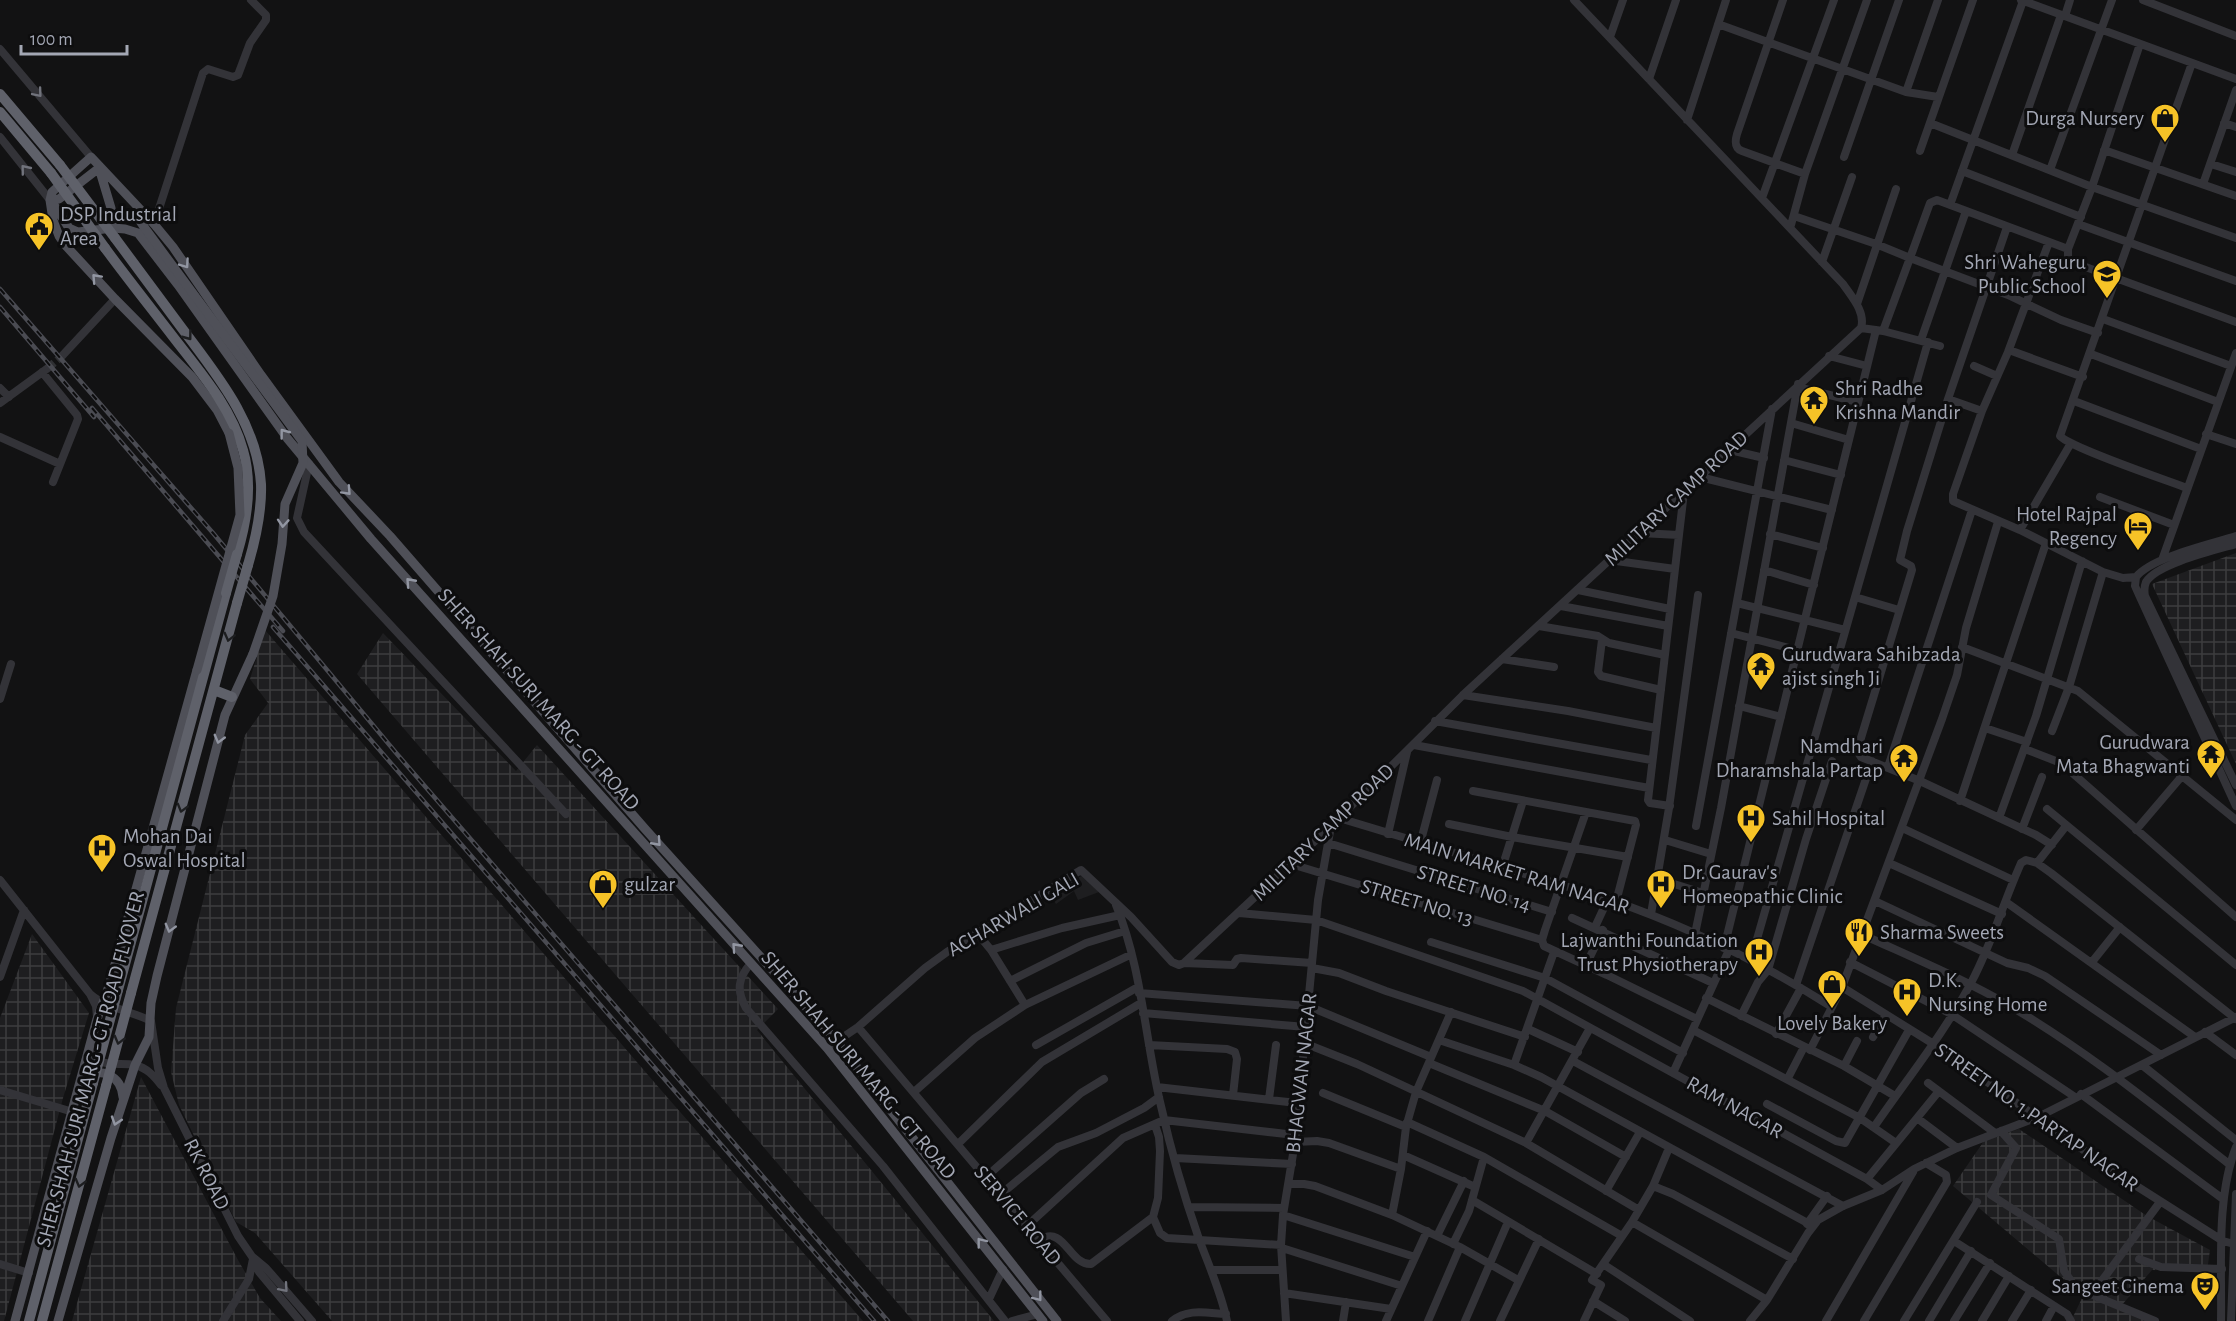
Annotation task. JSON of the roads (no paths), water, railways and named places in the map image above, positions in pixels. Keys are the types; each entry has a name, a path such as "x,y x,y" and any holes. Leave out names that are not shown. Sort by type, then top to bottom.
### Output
{"highway":[{"name":"SHER SHAH SURI MARG - GT ROAD FLYOVER","path":"0,94 114,233 224,385 247,426 261,484 258,532 42,1321"},
{"name":"SHER SHAH SURI MARG - GT ROAD FLYOVER","path":"0,112 51,172 223,405 229,429 244,451 248,484 246,525 195,693 29,1321"},
{"path":"214,690 232,697"}],"main road":[{"name":"SHER SHAH SURI MARG - GT ROAD","path":"91,157 154,224 339,482 390,537 653,838 841,1038 1057,1321"},
{"path":"15,1321 91,1042 195,693 197,670 240,514 238,468 229,429 208,396 67,248 59,236 53,220 50,200 52,192 91,157"},
{"path":"50,200 60,199 99,168 111,208 114,233"},
{"name":"SHER SHAH SURI MARG - GT ROAD","path":"50,200 69,228 74,231 114,233 125,229 141,236 287,438 379,548 827,1048 1041,1318"},
{"path":"58,1321 123,1098 135,1065 145,1047 151,1021 151,1003 218,742 232,697 253,654 273,596 282,543 285,504 303,463 304,448 299,435 144,227 138,218 139,208"},
{"path":"82,1078 95,1072 109,1074 120,1084 123,1098"}],"street":[{"path":"154,224 203,72 208,69 233,77 238,75 250,43 266,20 266,15 251,0"},
{"path":"1574,0 1843,284 1857,304 1863,320 1861,328 1880,330 1940,346"},
{"path":"1585,11 1589,0"},
{"path":"1610,37 1623,0"},
{"path":"1650,79 1676,0"},
{"path":"1688,120 1726,0"},
{"path":"1783,0 1737,134 1736,144 1739,150 1805,174"},
{"path":"1762,198 1834,0"},
{"path":"1791,225 1805,174 1867,0"},
{"path":"1844,157 1899,0"},
{"path":"1906,92 1938,0"},
{"path":"1920,151 1973,0"},
{"path":"2068,249 1950,205 2022,0 2236,79"},
{"path":"2012,155 2070,0"},
{"path":"2050,170 2112,0"},
{"path":"2143,0 2236,36"},
{"path":"1718,24 1906,92 1938,97"},
{"path":"2140,44 2092,187 2068,249 2068,259 2236,322"},
{"path":"0,49 91,157"},
{"path":"2187,488 2071,443 2060,436 2083,377 2192,63"},
{"path":"2203,184 2236,90"},
{"path":"1930,123 2092,187 2236,238"},
{"path":"2224,123 2236,127"},
{"name":"SHER SHAH SURI MARG - GT ROAD","path":"0,137 50,200"},
{"path":"2104,150 2236,196"},
{"path":"2211,164 2236,172"},
{"path":"1962,171 2129,242 2236,281"},
{"path":"1822,262 1852,177"},
{"path":"1857,304 1896,189"},
{"name":"RAM NAGAR","path":"1882,1190 1867,1179 1673,1073 1726,949 1780,717 1867,366 1929,203 1937,200 1950,205"},
{"path":"1751,960 1855,597 1924,341 1966,211"},
{"path":"1794,216 1876,244 2025,302 2050,316 2098,333"},
{"path":"2007,227 1948,399 1900,557 1902,562 1912,568 1857,751 1861,757 1920,781 2043,838 2052,845"},
{"path":"2049,242 2009,350 1982,411 1953,495 1953,501 1957,505 2020,530 2103,572 2123,578 2136,577"},
{"path":"62,356 115,299"},
{"path":"2103,319 2231,366"},
{"name":"MILITARY CAMP ROAD","path":"1184,963 1331,826 1414,745 1435,721 1861,328"},
{"path":"2009,350 2083,377"},
{"path":"2162,560 2236,353"},
{"path":"2091,354 2218,402"},
{"path":"1829,356 1867,366"},
{"path":"1974,366 1997,376"},
{"path":"0,403 45,370 77,415 78,419 54,482"},
{"path":"1695,933 1797,385 1858,402"},
{"path":"0,388 9,397"},
{"path":"1948,399 1982,411"},
{"path":"2074,401 2201,449"},
{"path":"1696,826 1772,409"},
{"path":"1791,423 1849,440"},
{"path":"2206,434 2236,444"},
{"path":"0,437 60,464"},
{"path":"2020,530 2071,443"},
{"path":"1730,450 1764,458"},
{"path":"1784,460 1841,475"},
{"path":"309,464 297,518 304,532 566,814"},
{"path":"1700,477 1832,510"},
{"path":"1670,806 1648,802 1684,492"},
{"path":"2100,497 2174,525"},
{"path":"1888,767 1972,510"},
{"path":"1788,1078 1842,987 1875,901 1957,675 1962,647 1998,522"},
{"path":"1640,532 1679,535"},
{"path":"1770,534 1823,548"},
{"path":"2236,536 2162,560 2140,572 2136,577 2135,586 2236,806"},
{"path":"1960,801 2046,543"},
{"path":"2236,544 2157,572 2146,582 2144,590 2236,785"},
{"path":"1609,560 1675,569"},
{"path":"1999,819 2026,745 2082,561"},
{"path":"1764,570 1814,585"},
{"path":"2052,730 2069,687 2103,572"},
{"path":"1578,590 1670,609"},
{"path":"1651,914 1665,840 1698,596"},
{"path":"1855,597 1899,610"},
{"path":"1737,603 1845,630"},
{"path":"1561,606 1668,626"},
{"path":"1539,626 1598,636 1614,645 1665,655"},
{"path":"1731,633 1797,651"},
{"path":"1602,640 1598,672 1601,676 1661,690"},
{"path":"1962,647 2082,694 2236,820"},
{"path":"1502,659 1554,668"},
{"path":"0,699 11,664"},
{"path":"1463,695 1568,711 1656,728"},
{"path":"1739,706 1780,717"},
{"path":"1435,721 1652,760"},
{"path":"1985,728 2061,763 2236,917"},
{"path":"1414,745 1649,788"},
{"path":"1388,834 1407,752"},
{"path":"1741,1016 1758,982 1768,970 1806,839 1832,761"},
{"path":"1776,1034 1799,986 1872,761"},
{"path":"2136,830 2182,776"},
{"path":"2022,828 2043,777"},
{"path":"1420,844 1437,780"},
{"path":"1473,791 1635,821 1628,857 1586,965"},
{"path":"1502,868 1523,801"},
{"path":"2047,809 2236,965"},
{"path":"1586,812 1542,940 1544,946 1697,1019"},
{"name":"MAIN MARKET RAM NAGAR","path":"1339,818 1651,914 1751,960 1832,1007"},
{"path":"1449,824 1628,857"},
{"path":"2037,863 2066,825"},
{"name":"BHAGWAN NAGAR","path":"1286,1321 1282,1270 1284,1212 1295,1138 1316,920 1331,826"},
{"path":"1902,828 2013,880"},
{"path":"1665,840 1711,854"},
{"name":"STREET NO. 14","path":"1328,843 1552,912"},
{"path":"1810,1225 1843,1206 1882,1190 1926,1163 1957,1148 2038,1118 2236,1018 2037,863 2026,860 2021,863 2013,880 2002,914 1971,984 1874,1127"},
{"path":"1889,863 2002,914"},
{"name":"STREET NO. 13","path":"1291,864 1542,940"},
{"name":"ACHARWALI GALI","path":"827,1048 858,1027 925,968 977,933 1081,870 1131,917 1172,962 1177,965 1184,963"},
{"path":"1658,879 1703,893"},
{"path":"0,880 90,994 96,1006 98,1018"},
{"path":"1114,901 1125,931 1139,990 1164,1120 1189,1207 1200,1241 1213,1270 1227,1317 1188,1311 1172,1321"},
{"path":"1875,901 1986,953 2045,976 2161,1055"},
{"path":"2006,902 2195,1037"},
{"path":"0,977 24,910"},
{"path":"1239,913 1316,920 1497,981 1538,998 1673,1073"},
{"path":"991,950 1062,928 1120,915"},
{"path":"1572,918 1713,983"},
{"path":"2092,962 2120,927"},
{"path":"1010,981 1086,943 1125,931"},
{"path":"977,933 991,950 1025,1005"},
{"path":"1861,934 1971,984 2033,1020 2117,1077 2229,1164"},
{"path":"1431,942 1545,978 1683,1053"},
{"path":"1514,1065 1554,952"},
{"path":"914,1092 975,1038 1025,1005 1130,955"},
{"path":"1184,963 1233,965 1236,959 1240,958 1312,966 1451,1012 1526,1033 1578,1052"},
{"path":"1850,962 1951,1014 2078,1096 2223,1199"},
{"path":"751,963 743,973 739,985 746,1008 883,1166 1005,1321"},
{"name":"STREET NO. 1,PARTAP NAGAR","path":"1842,987 1932,1043 2160,1202 2223,1240 2234,1244"},
{"path":"1036,1045 1139,990 1308,1006 1545,1111 1626,1157"},
{"path":"90,994 103,1003 138,1014 151,1021 158,1068 164,1088"},
{"path":"1706,998 1844,1066 1895,1096"},
{"path":"958,1144 1042,1062 1141,1003"},
{"path":"1392,1215 1407,1124 1416,1092 1451,1012"},
{"path":"1143,1013 1306,1027"},
{"path":"1873,1037 1886,1015"},
{"name":"SERVICE ROAD","path":"858,1027 987,1176 1107,1321"},
{"path":"1526,1143 1590,1028"},
{"path":"1693,1030 1788,1078 1860,1118 1896,1143"},
{"path":"1767,1104 1836,1141 1848,1142 1909,1030"},
{"path":"2205,1032 2236,1055"},
{"path":"1439,1040 1514,1065 1559,1087 1810,1225"},
{"path":"1844,1066 1857,1041"},
{"path":"91,1042 93,1054 102,1062 135,1065 151,1073 164,1088"},
{"path":"1304,1044 1357,1064 1526,1143 1639,1210"},
{"path":"1149,1045 1227,1049 1235,1052 1237,1059 1233,1095"},
{"path":"1269,1099 1276,1045"},
{"path":"1573,1061 1843,1206"},
{"path":"2142,1065 2236,1140"},
{"path":"987,1176 1081,1093 1104,1079"},
{"path":"1928,1083 1998,1132 2016,1148 1991,1195 2059,1239 2064,1271 2077,1289 2150,1320"},
{"path":"1157,1087 1298,1103"},
{"name":"RK ROAD","path":"164,1088 238,1236 253,1258 259,1272 300,1321"},
{"path":"0,1090 73,1112"},
{"path":"1867,1179 1939,1091"},
{"path":"1323,1093 1407,1124 1484,1157 1622,1236"},
{"path":"1001,1194 1058,1147 1096,1133 1144,1108 1159,1097"},
{"path":"1917,1118 1957,1148"},
{"path":"1028,1225 1113,1146 1130,1134 1164,1120 1329,1143 1401,1169"},
{"path":"1040,1240 1047,1236 1054,1236 1080,1262 1091,1264 1152,1218 1158,1198 1160,1151 1155,1125"},
{"path":"1606,1191 1640,1132"},
{"path":"2221,1321 2223,1199 2229,1164 2236,1147"},
{"path":"1584,1321 1601,1285 1592,1280 1632,1222 1653,1186 1669,1148"},
{"path":"1403,1155 1475,1187"},
{"path":"1428,1321 1472,1200 1484,1157"},
{"path":"1175,1158 1292,1164"},
{"path":"1864,1321 1892,1272 1923,1225 1948,1177 1926,1163"},
{"path":"1826,1321 1914,1169"},
{"path":"1437,1236 1464,1181"},
{"path":"1289,1184 1315,1186 1392,1215 1437,1236 1518,1280"},
{"path":"1653,1186 1673,1194 1793,1258"},
{"path":"2231,1321 2236,1194"},
{"path":"1755,1320 1827,1196"},
{"path":"1472,1200 1596,1274"},
{"path":"1904,1321 1977,1202"},
{"path":"2096,1296 2098,1286 2160,1202"},
{"path":"1189,1207 1284,1212 1415,1257"},
{"path":"1152,1218 1164,1237 1282,1247 1402,1286"},
{"path":"1465,1321 1508,1222"},
{"path":"1632,1222 1767,1300"},
{"path":"1386,1321 1427,1231"},
{"path":"1500,1321 1539,1239"},
{"path":"1954,1241 2067,1314 2071,1321"},
{"path":"1929,1321 1971,1251"},
{"path":"223,1321 249,1279 253,1258"},
{"name":"RK ROAD","path":"253,1258 266,1268 312,1321"},
{"path":"2139,1259 2161,1267 2222,1269"},
{"path":"1954,1321 1989,1263"},
{"path":"0,1264 29,1273"},
{"path":"1603,1264 1690,1321"},
{"path":"989,1299 1003,1269"},
{"path":"1213,1270 1282,1270"},
{"path":"1982,1321 2010,1276"},
{"path":"2012,1321 2031,1290"},
{"path":"1284,1293 1391,1309"},
{"path":"1593,1301 1625,1321"},
{"path":"1343,1321 1346,1302"},
{"path":"2046,1321 2054,1306"},
{"path":"1012,1321 1041,1318"}],"tunnel":[{"path":"48,368 62,356"}],"railway":[{"path":"0,289 213,533 397,754 888,1321"},
{"path":"0,307 94,417"},
{"path":"92,408 283,631"},
{"path":"273,627 874,1321"}],"place":[{"name":"Durga Nursery","path":"2165,144"},
{"name":"DSP Industrial Area","path":"39,252"},
{"name":"Shri Waheguru Public School","path":"2107,300"},
{"name":"Shri Radhe Krishna Mandir","path":"1814,426"},
{"name":"Hotel Rajpal Regency","path":"2138,552"},
{"name":"Gurudwara Sahibzada ajist singh Ji","path":"1761,692"},
{"name":"Gurudwara Mata Bhagwanti","path":"2211,780"},
{"name":"Namdhari Dharamshala Partap","path":"1904,784"},
{"name":"Sahil Hospital","path":"1751,844"},
{"name":"Mohan Dai Oswal Hospital","path":"102,874"},
{"name":"gulzar","path":"603,910"},
{"name":"Dr. Gaurav's Homeopathic Clinic","path":"1661,910"},
{"name":"Sharma Sweets","path":"1859,958"},
{"name":"Lajwanthi Foundation Trust Physiotherapy","path":"1759,978"},
{"name":"Lovely Bakery","path":"1832,1010"},
{"name":"D.K. Nursing Home","path":"1907,1018"},
{"name":"Sangeet Cinema","path":"2205,1312"}]}
